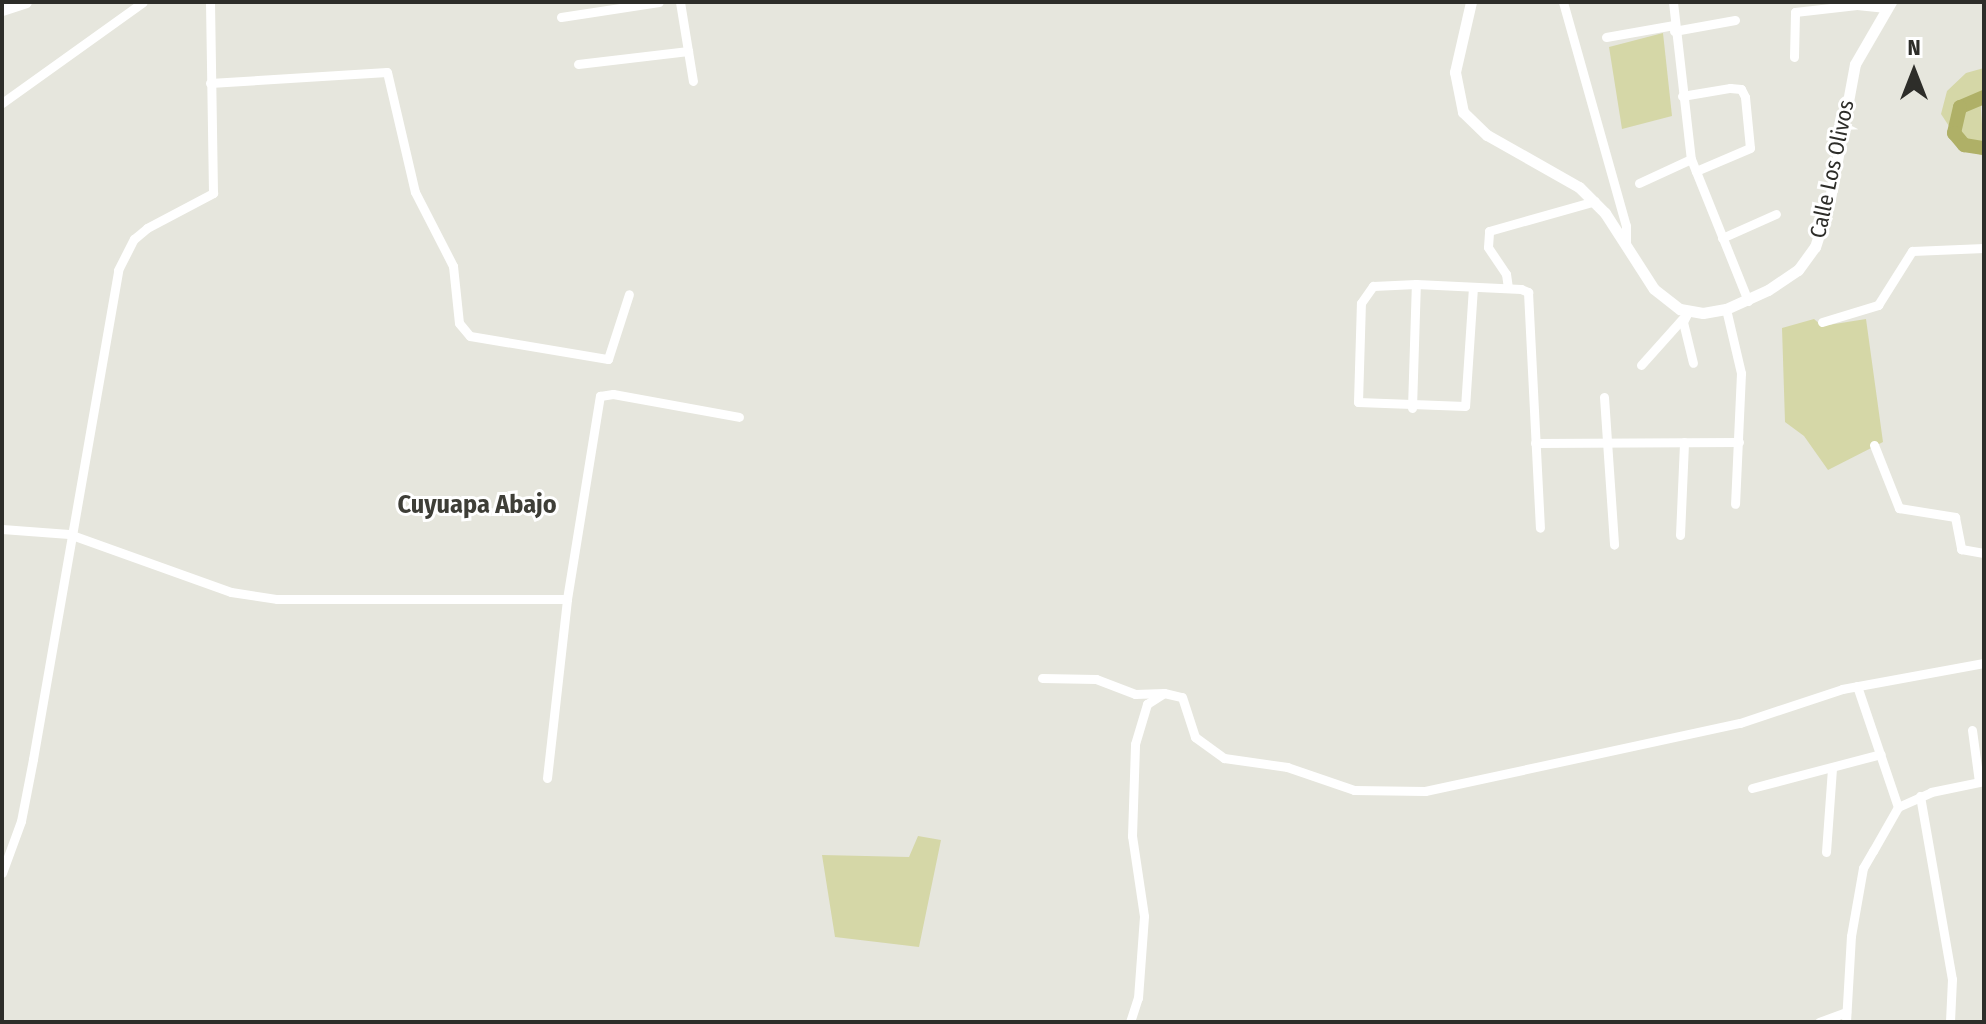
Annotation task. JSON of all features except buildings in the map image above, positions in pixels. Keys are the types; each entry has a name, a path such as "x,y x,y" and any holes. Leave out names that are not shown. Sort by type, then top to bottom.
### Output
{"street":[{"path":"2,10 26,2"},
{"path":"2,103 143,2"},
{"path":"2,873 21,821 69,534 124,255 147,228 213,193 210,2"},
{"path":"561,17 659,2"},
{"path":"680,2 693,81"},
{"path":"1471,2 1455,72 1463,112 1487,135 1595,201 1654,289 1687,314 1693,363"},
{"path":"1563,2 1626,226 1626,244"},
{"path":"1673,2 1691,159 1748,301"},
{"path":"1794,57 1795,12 1889,5"},
{"name":"Calle Los Olivos","path":"1687,314 1726,309 1748,301 1798,270 1815,247 1855,64 1889,5"},
{"path":"1606,37 1735,20"},
{"path":"578,64 688,51"},
{"path":"210,83 387,72 415,192 453,266 459,323 470,336 608,359 629,294"},
{"path":"1682,96 1730,88 1741,89 1745,97 1750,148 1696,171"},
{"path":"1639,183 1691,159"},
{"path":"1508,288 1506,274 1488,247 1489,231 1595,201"},
{"path":"1722,238 1776,214"},
{"path":"1822,322 1868,312 1878,305 1902,261 1912,251 1984,248"},
{"path":"1473,287 1465,406 1412,408 1358,402 1356,394 1364,292 1384,284 1508,288 1528,292 1540,528"},
{"path":"1412,408 1416,284"},
{"path":"1726,309 1741,373 1735,504"},
{"path":"1641,365 1675,321 1687,314"},
{"path":"547,778 567,599 600,396 613,394 739,417"},
{"path":"1604,397 1614,545"},
{"path":"1680,535 1684,442"},
{"path":"1535,443 1739,442"},
{"path":"1874,445 1899,508 1955,517 1961,549 1984,553"},
{"path":"2,529 69,534 231,592 277,599 567,599"},
{"path":"1042,678 1096,679 1135,694 1164,693 1182,697 1195,737 1224,758 1287,767 1363,791 1435,790 1575,762 1656,738 1740,723 1857,686 1984,663"},
{"path":"1857,686 1898,807"},
{"path":"1130,1022 1138,998 1144,916 1132,836 1135,744 1147,704 1164,693"},
{"path":"1819,1022 1846,1017 1851,936 1863,868 1898,807 1920,796 1981,782 1972,730"},
{"path":"1752,788 1881,754"},
{"path":"1826,852 1832,768"},
{"path":"1920,796 1952,979 1950,1022"}],"green space":[{"path":"1663,33 1672,116 1622,129 1609,47"},
{"path":"1984,68 1981,109 1984,156 1964,149 1941,114 1947,91 1966,73"},
{"path":"1814,319 1822,326 1866,319 1883,442 1828,470 1804,436 1785,422 1782,328"},
{"path":"918,836 941,840 919,947 835,937 822,855 909,857"}],"waterway":[{"path":"1984,97 1960,107 1954,133 1964,145 1984,148"}],"district":[{"name":"Cuyuapa Abajo","path":"477,505"}]}
